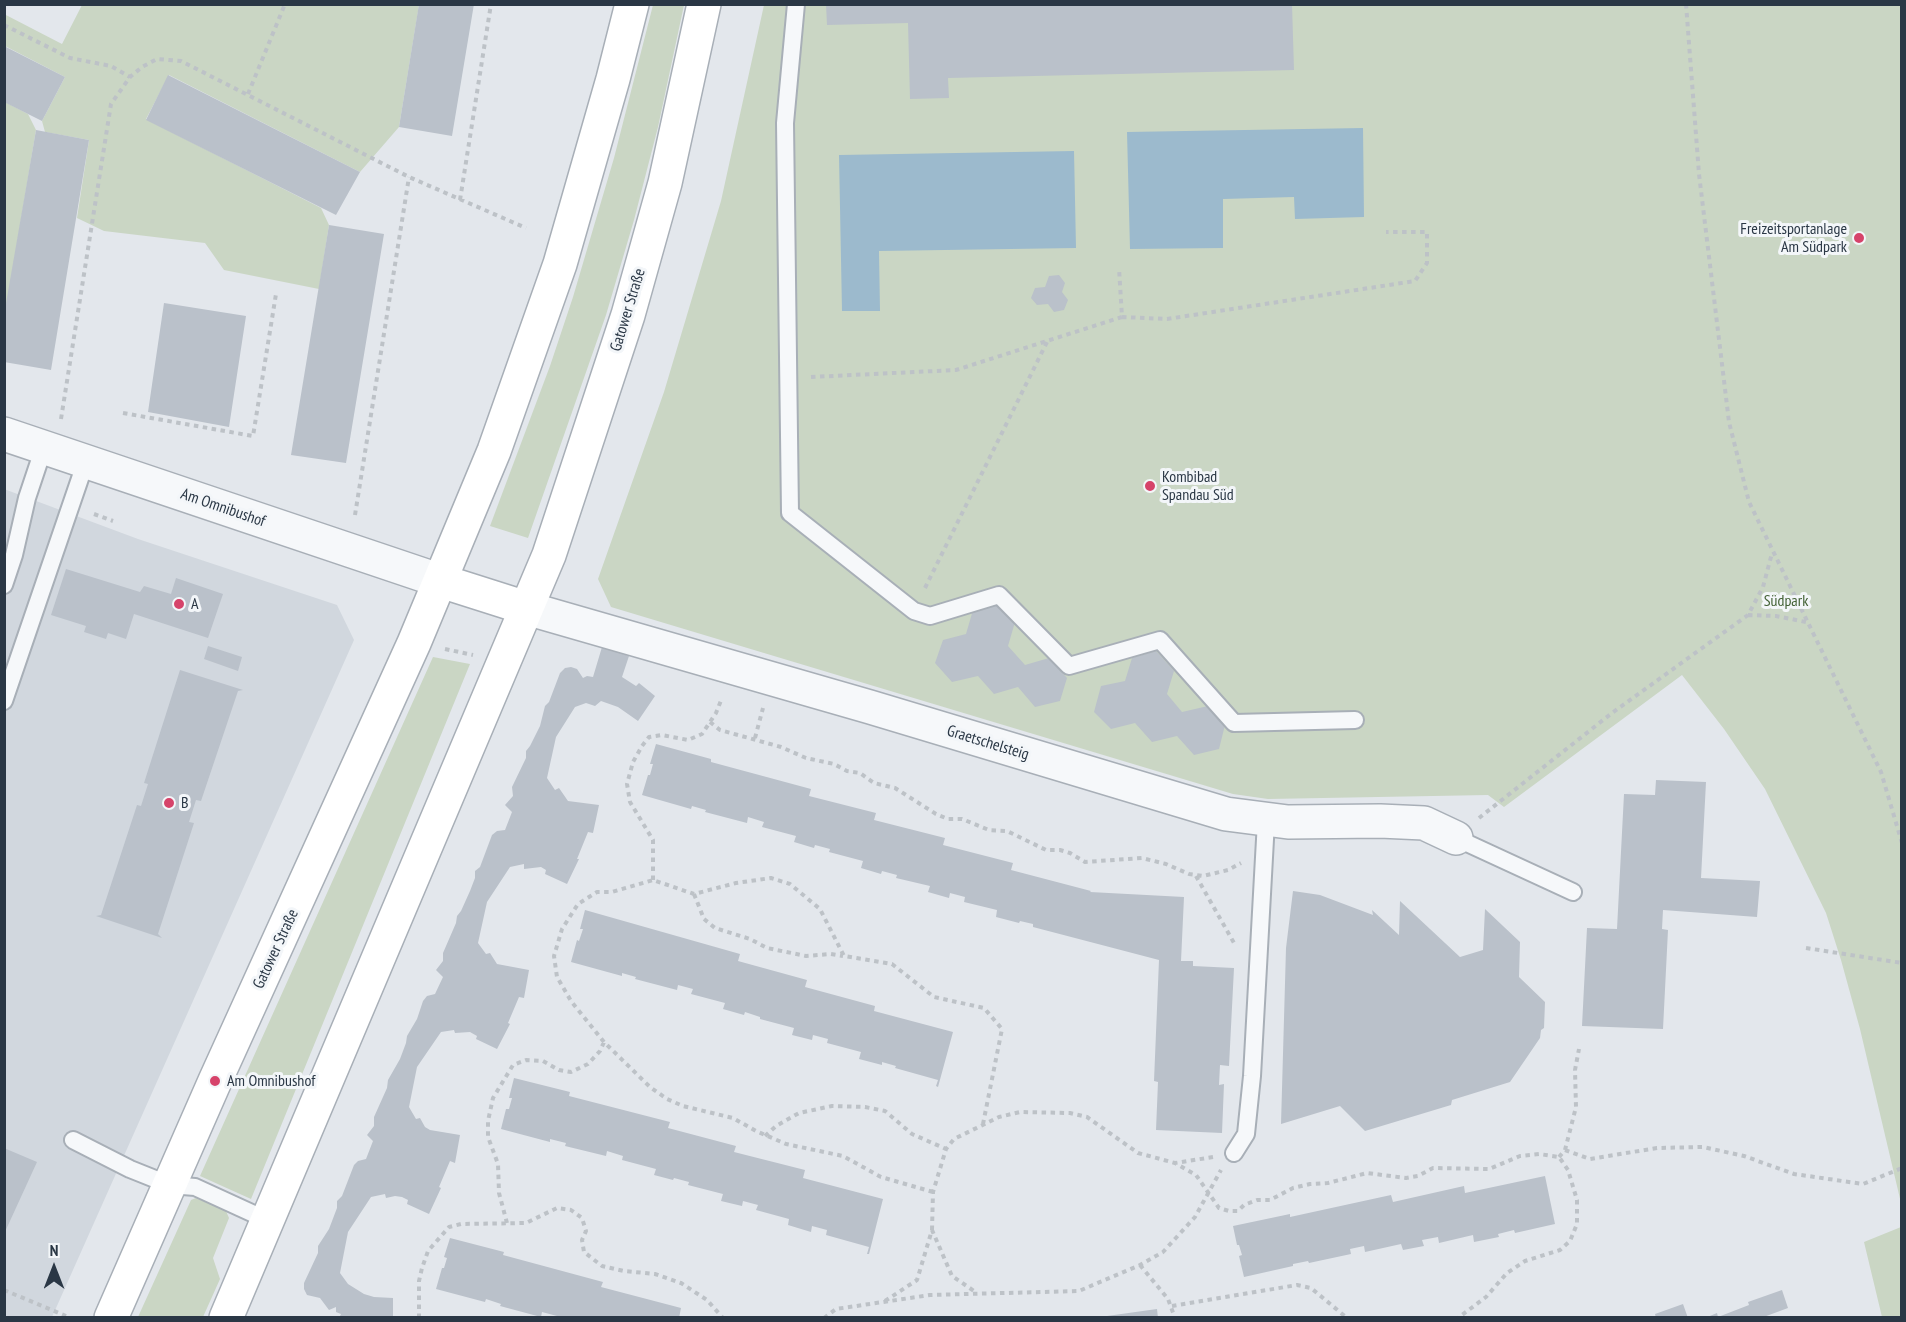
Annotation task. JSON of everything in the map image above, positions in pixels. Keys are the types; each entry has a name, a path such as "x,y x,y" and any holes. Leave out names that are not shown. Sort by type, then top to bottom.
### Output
{"main road":[{"name":"Gatower Straße","path":"111,1317 441,581 494,451 560,264 632,4"},
{"name":"Gatower Straße","path":"226,1317 549,555 628,315 665,183 704,4"},
{"path":"441,581 526,608"}],"street":[{"name":"Am Omnibushof","path":"4,434 441,581"},
{"name":"Graetschelsteig","path":"526,608 1226,814 1265,835 1288,822 1380,821 1424,823 1456,838"}],"lane":[{"path":"796,4 785,123 790,513 914,611 930,616 999,595 1069,666 1160,640 1234,723 1355,720"},
{"path":"4,585 14,555 27,498 44,447"},
{"path":"4,701 86,461"},
{"path":"1234,1153 1246,1134 1252,1076 1265,835"},
{"path":"1456,838 1573,892"},
{"path":"73,1140 130,1169 170,1185 195,1187 267,1220"}],"path":[{"path":"248,94 285,4"},
{"path":"460,200 491,4"},
{"path":"1686,4 1699,174 1729,422 1749,502 1881,772 1902,843"},
{"path":"4,25 70,58 111,66 130,77"},
{"path":"61,419 111,104 130,77 157,59 181,61 410,177 526,228"},
{"path":"355,515 410,177"},
{"path":"787,378 956,370 1122,317 1167,319 1415,281 1427,263 1427,232 1386,232"},
{"path":"1119,268 1122,317"},
{"path":"123,413 253,436 276,294"},
{"path":"914,611 1047,341"},
{"path":"1456,838 1612,713 1748,615 1763,587 1773,552"},
{"path":"1748,615 1776,616 1806,622"},
{"path":"436,647 477,655"},
{"path":"653,880 653,840 630,802 627,784 633,762 649,737 662,735 688,740 702,734 716,713 730,667"},
{"path":"710,722 720,730 781,747 806,759 834,764 847,771 860,773 874,783 895,788 948,819 962,819 989,830 1007,831 1046,850 1070,853 1085,862 1142,858 1203,876 1228,870 1265,835"},
{"path":"1196,875 1233,942 1258,956"},
{"path":"844,956 820,909 790,884 771,878 736,883 693,894 653,880 612,892 597,892 578,904 562,929 554,956 557,976 571,1001 603,1042 650,1087 667,1099 683,1106 733,1118 765,1136 804,1149 843,1156 882,1177 933,1192"},
{"path":"693,894 704,919 715,928 731,931 767,948 806,956 831,954 892,964 934,997 984,1008 1002,1029 983,1124"},
{"path":"1806,948 1902,963"},
{"path":"507,1222 499,1193 498,1164 488,1137 488,1121 493,1098 513,1065 526,1060 543,1061 559,1070 571,1072 588,1064 600,1051 603,1042"},
{"path":"1559,1157 1565,1150 1576,1107 1575,1070 1580,1049"},
{"path":"765,1136 776,1126 799,1113 832,1106 865,1107 885,1112 912,1134 946,1149"},
{"path":"883,1302 917,1280 932,1230 933,1192 946,1149 954,1139 999,1117 1020,1112 1070,1113 1087,1117 1143,1155 1175,1163 1196,1175 1219,1208 1238,1211 1244,1205 1257,1200 1270,1200 1293,1188 1328,1183 1367,1173 1406,1178 1418,1176 1433,1168 1488,1169 1520,1156 1539,1154 1559,1157 1568,1170 1577,1200 1577,1224 1570,1241 1560,1251 1525,1261 1516,1267 1486,1297 1458,1317"},
{"path":"1565,1150 1590,1159 1657,1148 1702,1147 1744,1156 1794,1174 1863,1184 1902,1168"},
{"path":"1175,1163 1234,1153"},
{"path":"824,1317 836,1309 930,1295 1079,1291 1140,1265 1163,1252 1196,1217 1218,1173 1234,1153"},
{"path":"419,1317 419,1281 422,1268 428,1251 449,1227 461,1224 526,1222 557,1208 571,1210 582,1218 586,1231 582,1240 584,1252 602,1266 655,1274 681,1283 707,1300 723,1317"},
{"path":"932,1230 952,1276 978,1294"},
{"path":"1140,1265 1168,1299 1176,1317"},
{"path":"1172,1306 1297,1285 1311,1288 1347,1317"},
{"path":"4,1290 66,1316"}],"shaded area":[{"path":"4,489 138,539 337,605 354,640 52,1317 5,1317"}],"green space":[{"path":"82,5 419,5 399,127 360,172 169,75 146,119 321,208 329,225 319,289 224,270 205,243 104,231 77,218 89,140 45,132 42,121 65,77 5,46 4,14 62,44"},
{"path":"653,5 684,5 658,127 606,315 528,538 490,526 550,366 573,297 614,158"},
{"name":"Kombibad Spandau Süd","path":"764,5 1901,5 1901,1203 1860,1029 1826,913 1765,789 1724,729 1682,675 1504,807 1488,795 1268,799 1233,794 611,607 598,579 664,392 721,201"},
{"path":"5,102 28,114 36,130 5,315"},
{"path":"433,657 470,664 251,1199 200,1176"},
{"path":"196,1198 226,1211 229,1218 213,1258 220,1279 203,1317 138,1317 191,1200"},
{"path":"1901,1227 1901,1317 1882,1317 1864,1242"}],"water":[{"path":"1363,128 1364,217 1295,219 1294,197 1223,199 1223,248 1130,249 1127,132"},
{"path":"1074,151 1076,248 879,251 880,311 842,311 839,155"}],"building":[{"path":"419,4 474,4 452,136 399,127"},
{"path":"826,4 1292,4 1294,70 948,78 949,98 910,99 908,23 827,25"},
{"path":"4,46 65,77 42,121 4,102"},
{"path":"168,75 360,172 336,215 146,120"},
{"path":"36,130 89,140 51,370 4,362 4,315"},
{"path":"329,225 384,234 346,463 291,455"},
{"path":"1059,275 1065,283 1062,292 1068,300 1064,310 1054,312 1048,304 1037,305 1031,298 1035,288 1045,287 1049,276"},
{"path":"164,303 246,316 229,427 148,412"},
{"path":"66,569 140,592 144,586 171,594 176,578 223,594 208,638 134,614 126,639 108,633 106,639 84,632 86,626 51,615"},
{"path":"998,604 1015,622 1008,646 1025,665 1049,658 1067,678 1060,701 1035,707 1018,687 994,694 978,676 952,682 935,663 943,640 966,634 973,610"},
{"path":"208,646 242,657 238,671 204,659"},
{"path":"602,647 629,656 622,677 636,686 639,683 655,696 638,721 618,707 601,701 595,706 586,703 575,707 556,737 547,778 555,790 559,788 568,801 599,805 593,833 588,832 567,884 545,874 546,870 541,867 524,869 524,864 510,867 487,902 478,943 486,954 490,953 497,964 529,970 524,998 519,997 508,1023 510,1024 497,1049 476,1039 477,1036 470,1032 455,1033 454,1030 441,1032 417,1067 409,1107 416,1119 420,1118 425,1127 430,1130 460,1135 455,1163 450,1161 429,1214 407,1204 408,1200 402,1197 386,1198 385,1194 371,1197 348,1232 340,1273 348,1284 364,1294 393,1298 393,1318 339,1318 341,1314 336,1312 336,1307 329,1310 320,1298 307,1295 304,1289 304,1283 318,1253 318,1246 329,1229 337,1208 337,1201 342,1196 354,1165 366,1159 373,1141 367,1135 374,1126 374,1117 387,1088 388,1080 400,1059 407,1036 417,1019 423,1001 427,996 435,994 443,977 436,970 443,961 443,953 457,916 470,891 475,871 480,867 492,835 497,831 505,830 512,812 505,805 513,796 512,787 526,758 526,751 540,726 545,706 549,702 560,673 565,668 571,667 577,669 583,678 593,677"},
{"path":"1156,651 1174,671 1167,694 1182,712 1208,706 1225,725 1219,749 1194,755 1177,736 1152,742 1135,723 1111,729 1094,712 1101,686 1125,681 1132,658"},
{"name":"B","path":"180,670 243,690 238,691 201,801 196,800 189,822 194,823 158,934 162,938 96,916 101,915 137,805 141,806 148,784 144,783"},
{"path":"656,744 711,759 711,762 811,789 809,796 876,813 874,820 945,838 943,845 1013,863 1011,870 1090,892 1184,897 1181,961 1193,961 1193,966 1234,968 1229,1066 1220,1065 1219,1085 1224,1084 1222,1133 1156,1130 1158,1082 1154,1081 1159,960 1033,927 1033,924 996,917 997,910 964,902 965,897 950,893 949,898 928,892 930,886 896,878 897,875 882,871 881,874 861,868 863,861 829,852 830,849 815,845 814,848 794,842 796,836 762,827 764,822 748,817 747,823 705,812 706,810 692,806 691,809 642,795 648,775 650,775 653,764 650,764"},
{"path":"1656,780 1706,782 1701,878 1760,881 1757,917 1663,910 1662,929 1668,930 1663,1029 1582,1026 1587,928 1617,929 1624,794 1655,795"},
{"path":"1293,891 1320,895 1373,915 1372,910 1399,935 1400,901 1460,957 1483,950 1485,909 1520,942 1519,977 1545,1002 1544,1028 1541,1030 1540,1038 1510,1082 1452,1100 1451,1105 1365,1131 1340,1106 1281,1124 1286,948"},
{"path":"585,910 740,954 738,961 807,980 805,987 875,1006 874,1011 953,1032 938,1087 936,1086 938,1080 882,1062 882,1065 859,1059 861,1052 827,1043 828,1039 813,1035 812,1040 792,1035 794,1028 760,1019 760,1017 745,1012 744,1015 723,1009 725,1003 691,994 693,989 678,985 677,990 635,979 636,977 622,973 622,976 571,962 577,940 579,941 583,929 580,929"},
{"path":"514,1078 570,1092 569,1096 670,1122 668,1128 736,1146 734,1152 805,1170 803,1178 883,1199 869,1254 867,1254 869,1247 826,1235 827,1230 812,1226 811,1232 788,1225 789,1219 756,1210 758,1205 743,1201 742,1206 721,1201 723,1194 688,1185 689,1182 654,1175 656,1169 622,1160 623,1156 607,1151 606,1156 565,1146 566,1143 550,1139 550,1142 501,1129 506,1109 509,1109 512,1098 509,1098"},
{"path":"4,1148 37,1162 4,1234"},
{"path":"1545,1176 1555,1224 1515,1233 1514,1230 1498,1234 1499,1237 1474,1242 1473,1235 1439,1243 1438,1237 1422,1240 1424,1246 1403,1250 1401,1244 1365,1252 1364,1246 1350,1249 1351,1254 1293,1264 1293,1266 1244,1277 1239,1256 1242,1255 1237,1245 1233,1226 1290,1214 1290,1217 1391,1195 1393,1202 1464,1186 1465,1193"},
{"path":"450,1238 603,1282 601,1287 681,1308 679,1318 557,1318 557,1316 542,1312 541,1317 500,1306 501,1304 486,1299 485,1302 436,1289 447,1258 444,1257"},
{"path":"1782,1290 1788,1308 1761,1318 1705,1318 1717,1313 1718,1317 1749,1305 1748,1302"},
{"path":"1683,1304 1688,1318 1656,1318 1655,1314"},
{"path":"1157,1309 1158,1318 1107,1318 1107,1316"}],"place":[{"name":"Freizeitsportanlage Am Südpark","path":"1859,238"},
{"name":"Kombibad Spandau Süd","path":"1150,486"},
{"name":"A","path":"179,604"},
{"name":"B","path":"169,803"},
{"name":"Am Omnibushof","path":"215,1081"}],"park label":[{"name":"Südpark","path":"1786,601"}]}
